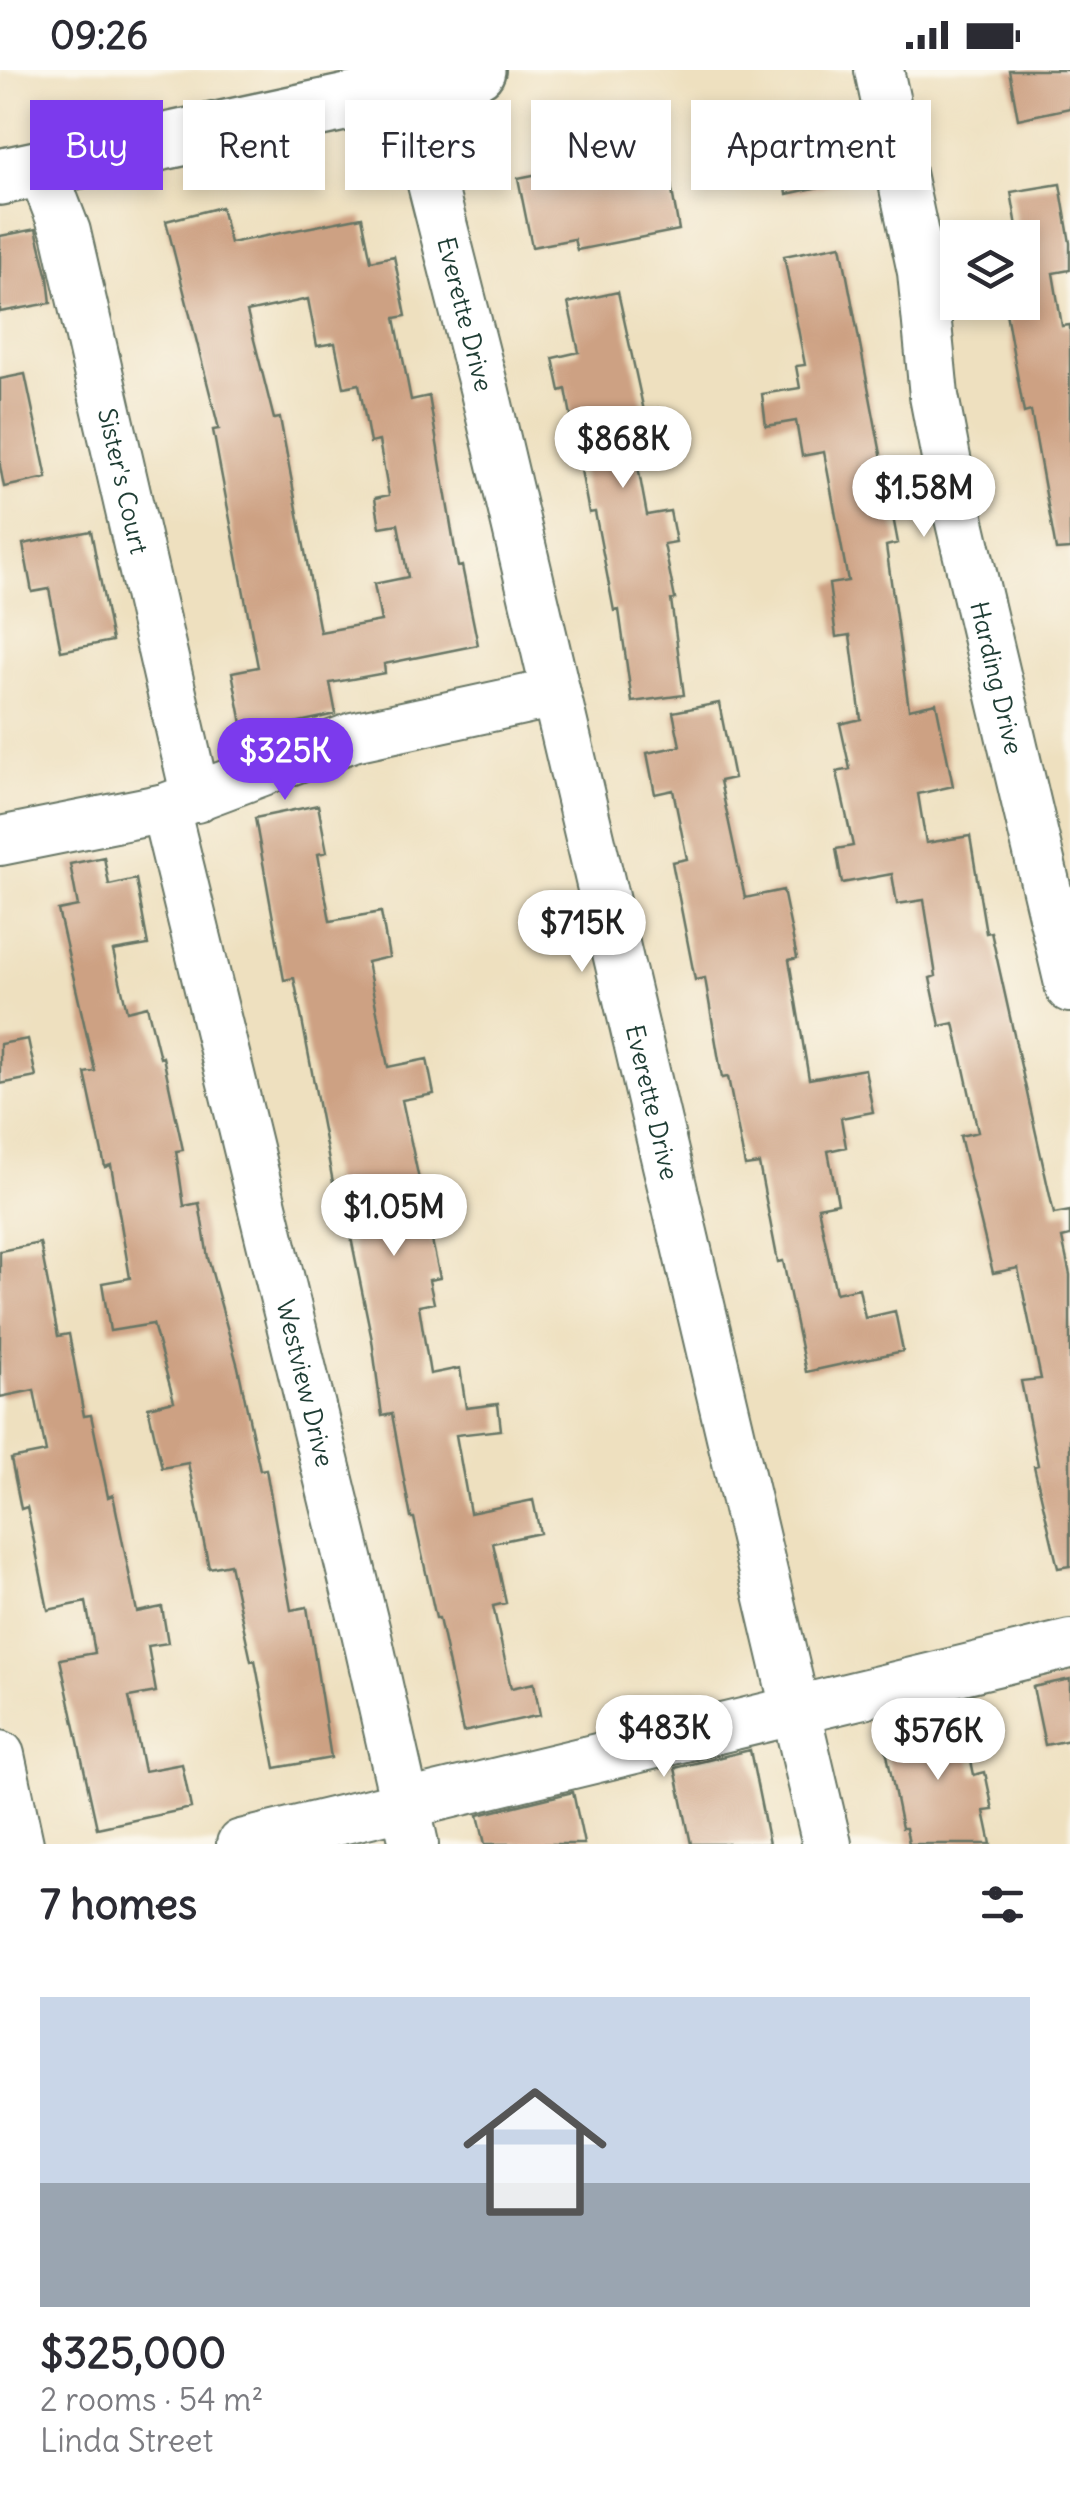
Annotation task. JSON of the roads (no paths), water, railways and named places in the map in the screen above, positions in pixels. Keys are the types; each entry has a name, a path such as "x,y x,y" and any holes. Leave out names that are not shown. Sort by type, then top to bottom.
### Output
{"main road":[{"path":"21,173 406,79 477,70"}],"street":[{"name":"Harding Drive","path":"879,70 922,272 934,396 951,484 1070,988"},
{"name":"Everette Drive","path":"406,79 556,693 828,1844"},
{"name":"Sister's Court","path":"21,173 66,232 180,803"},
{"path":"0,840 180,803 353,737 556,693"},
{"name":"Westview Drive","path":"180,803 409,1824"},
{"path":"241,1844 409,1824 796,1709 1070,1644"},
{"path":"0,1754 19,1844"}]}
